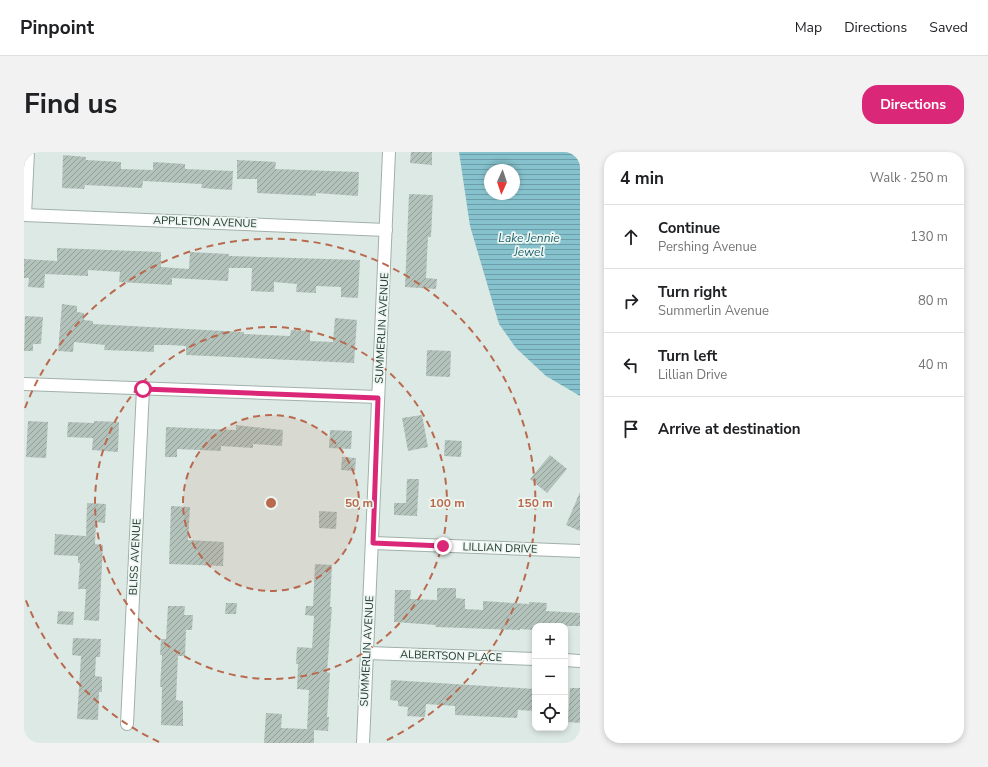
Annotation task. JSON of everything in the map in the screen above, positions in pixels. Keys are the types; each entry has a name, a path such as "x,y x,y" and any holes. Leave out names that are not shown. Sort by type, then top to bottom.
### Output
{"street":[{"path":"25,215 28,152"},
{"name":"SUMMERLIN AVENUE","path":"363,743 373,543 389,152"},
{"name":"APPLETON AVENUE","path":"25,215 386,230"},
{"path":"24,384 378,398"},
{"name":"BLISS AVENUE","path":"127,724 143,389"},
{"name":"LILLIAN DRIVE","path":"373,543 580,551"},
{"name":"ALBERTSON PLACE","path":"367,653 532,659"},
{"path":"568,660 580,661"}],"water":[{"name":"Lake Jennie Jewel","path":"459,152 580,152 580,396 546,376 516,348 499,324 470,226"}],"building":[{"path":"411,152 432,152 432,165 410,163"},
{"path":"63,155 86,157 86,160 121,162 121,169 153,170 153,162 185,164 185,169 233,171 232,190 201,188 202,184 143,181 142,188 85,185 84,189 62,188"},
{"path":"237,160 276,162 275,169 359,172 358,196 316,193 316,196 257,193 257,179 237,179"},
{"path":"409,194 433,195 431,237 428,237 426,278 437,279 436,289 405,287"},
{"path":"57,248 161,252 161,267 189,269 190,252 229,254 229,256 360,260 358,298 341,297 341,287 316,286 316,293 296,292 297,284 274,282 274,292 251,291 252,268 229,268 228,281 172,278 172,285 119,282 120,272 88,270 88,276 45,274 44,288 28,287 29,278 24,278 24,259 57,261"},
{"path":"62,304 77,306 77,312 84,313 84,320 93,321 93,324 290,336 291,330 310,331 310,341 333,342 335,318 357,320 354,363 186,355 186,346 169,345 154,345 154,352 104,350 105,345 74,342 73,352 58,351"},
{"path":"25,316 43,317 41,344 33,344 33,351 24,351"},
{"path":"427,350 451,351 450,377 426,376"},
{"path":"422,415 428,447 408,451 402,418"},
{"path":"28,421 48,422 46,458 26,457"},
{"path":"94,421 119,422 118,452 92,450 93,438 67,437 68,422 94,423"},
{"path":"236,425 283,430 282,446 253,444 253,448 221,446 221,451 177,449 177,457 165,457 166,427 236,430"},
{"path":"330,430 352,431 351,449 329,448"},
{"path":"445,440 462,441 461,457 444,456"},
{"path":"550,455 567,469 547,493 530,479"},
{"path":"342,457 356,458 355,471 341,470"},
{"path":"407,479 419,479 417,516 394,515 394,503 406,503"},
{"path":"580,492 580,531 566,525"},
{"path":"87,503 106,504 105,523 96,522 95,544 103,545 99,621 84,620 86,589 78,589 80,563 78,563 78,556 54,555 55,534 86,536"},
{"path":"171,506 190,507 188,540 224,542 223,566 169,564"},
{"path":"319,511 337,512 336,529 319,528"},
{"path":"315,564 332,565 330,607 332,607 327,672 330,673 327,717 329,717 328,731 314,730 314,743 264,743 266,713 282,714 281,728 307,729 309,690 297,689 298,664 296,664 297,647 312,648 314,616 305,615 306,606 313,606"},
{"path":"437,588 456,588 456,598 465,599 465,609 483,610 483,601 529,604 529,602 547,603 546,611 580,613 580,626 568,626 568,623 532,623 532,630 520,630 435,627 436,625 394,622 395,590 411,590 410,599 437,600"},
{"path":"226,603 237,603 236,614 225,614"},
{"path":"168,606 185,606 184,615 193,615 192,630 186,630 185,656 178,656 176,700 183,701 183,726 161,725 162,687 160,687 162,655 160,655 161,639 166,639"},
{"path":"58,611 74,612 73,625 57,624"},
{"path":"73,638 101,639 100,657 96,657 95,676 102,677 102,692 99,692 98,720 77,719 81,656 72,655"},
{"path":"391,680 532,689 532,711 518,710 517,718 455,715 455,706 426,704 425,717 407,716 408,707 398,706 398,701 390,700"},
{"path":"570,688 580,688 580,723 568,722"}],"route":[{"path":"143,389 378,398 373,543 443,546"}]}
